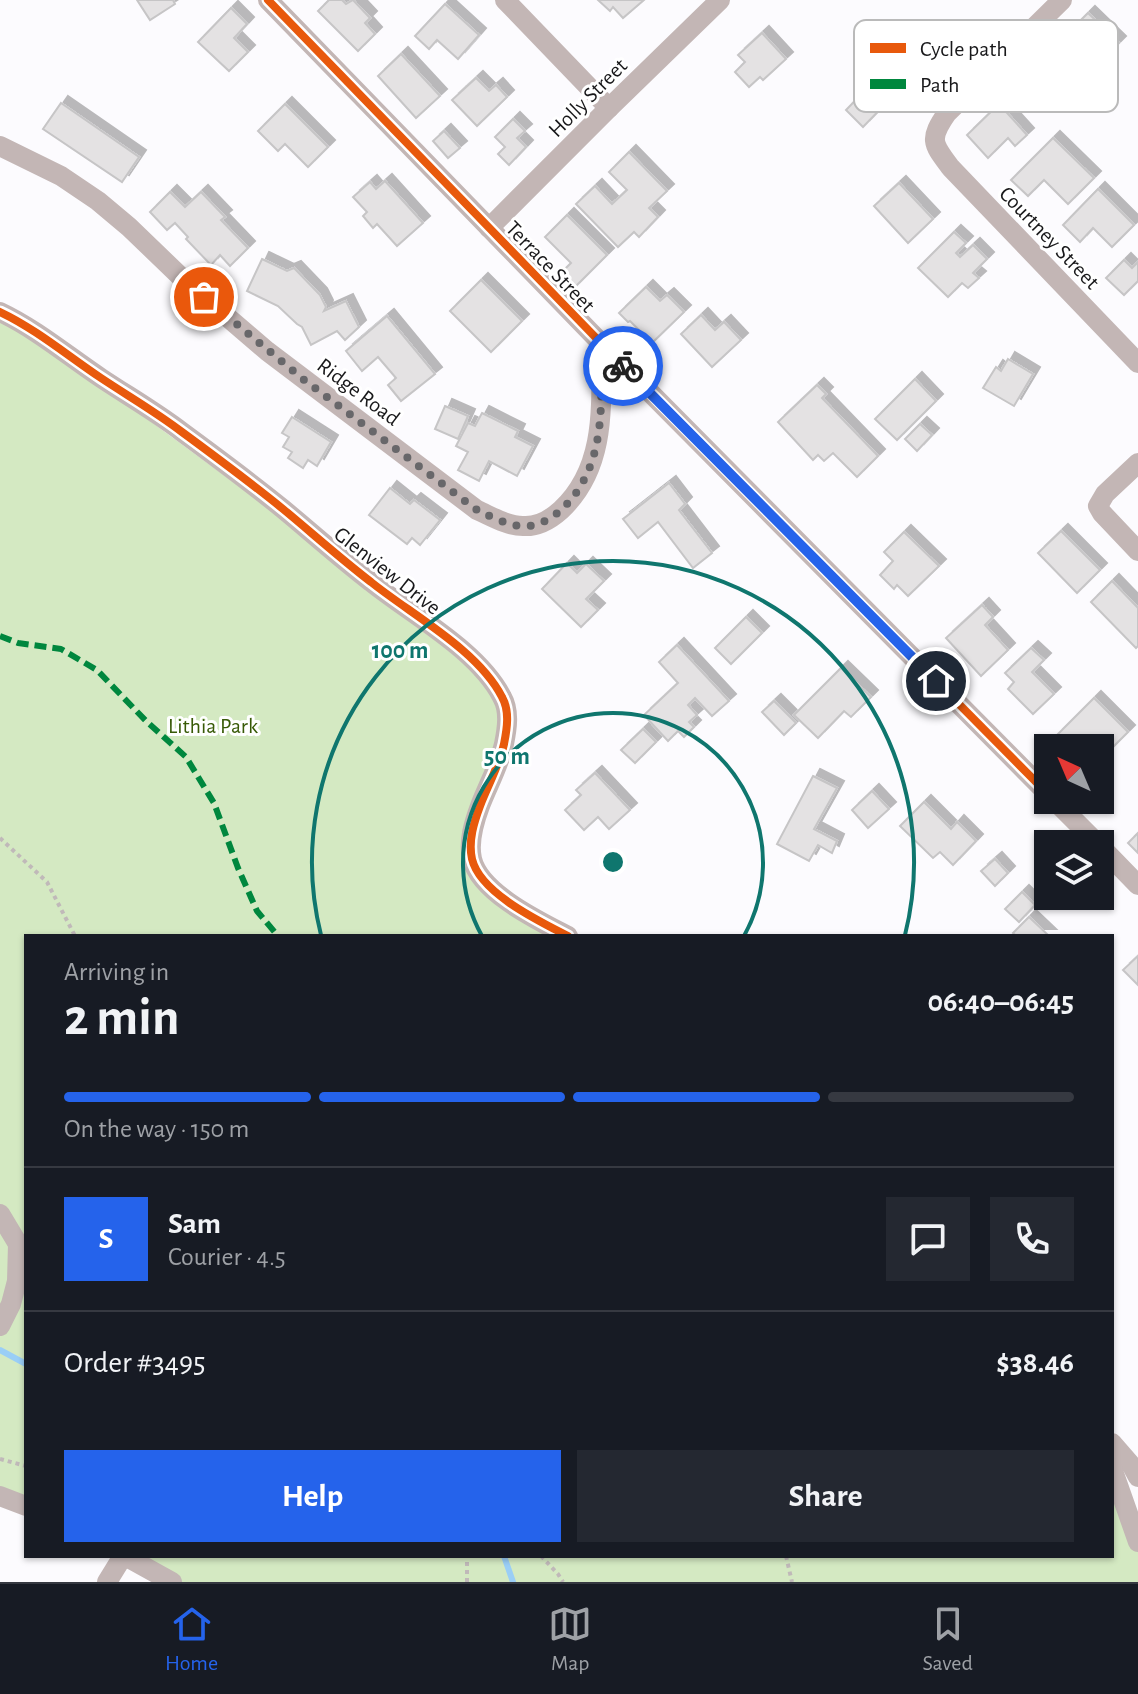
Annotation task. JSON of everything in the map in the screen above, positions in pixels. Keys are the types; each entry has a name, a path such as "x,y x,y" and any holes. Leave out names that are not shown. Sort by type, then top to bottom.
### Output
{"street":[{"name":"Terrace Street","path":"268,0 601,343 1034,780"},
{"path":"505,0 609,108"},
{"name":"Holly Street","path":"489,228 720,0"},
{"name":"Courtney Street","path":"1042,20 1062,0"},
{"name":"Courtney Street","path":"948,112 937,128 933,139 935,147 951,168 1138,363"},
{"name":"Ridge Road","path":"0,146 61,176 98,201 183,279 291,370 477,510 507,523 523,526 541,524 575,497 587,477 595,457 601,414 601,343"},
{"name":"Glenview Drive","path":"0,312 56,346 179,430 484,669 504,699 508,725 501,759 473,828 472,862 481,878 506,900 564,934"},
{"path":"1138,463 1105,494 1098,506 1138,551"},
{"path":"1068,814 1084,830"},
{"path":"1114,860 1138,885"},
{"path":"0,1214 18,1244 17,1281 11,1304 0,1326"},
{"path":"1114,1445 1138,1477"},
{"path":"1114,1474 1138,1542"},
{"path":"0,1496 24,1505"},
{"path":"107,1582 123,1558"},
{"path":"128,1558 172,1582"}],"path":[{"path":"0,838 47,882 74,934"},
{"path":"0,1459 24,1465"},
{"path":"467,1558 467,1582"},
{"path":"543,1558 563,1582"},
{"path":"786,1558 792,1582"}],"green space":[{"name":"Lithia Park","path":"0,311 371,583 504,699 472,862 565,934 24,934 24,1505 0,1496"},
{"path":"1114,1474 1138,1542 1138,1582 172,1582 129,1558 1114,1558"}],"building":[{"path":"137,0 173,0 175,4 150,20"},
{"path":"329,0 342,0 346,4 353,0 370,18 365,23 375,34 358,51 318,11"},
{"path":"598,0 644,0 623,18 613,7 610,11"},
{"path":"445,4 479,35 458,59 437,40 429,49 415,36"},
{"path":"231,8 247,24 234,38 248,52 229,71 198,42"},
{"path":"1088,13 1095,20 1081,20"},
{"path":"762,33 786,59 763,80 760,77 749,87 735,72 745,62 738,55"},
{"path":"401,54 440,96 416,118 378,76"},
{"path":"476,78 489,91 496,85 507,97 477,126 452,100"},
{"path":"854,102 854,112 877,112 863,127 846,110"},
{"path":"61,103 139,157 122,182 43,129"},
{"path":"285,104 328,147 308,167 285,144 278,151 258,131"},
{"path":"991,112 1006,112 1027,135 1015,146 1008,138 988,158 967,135"},
{"path":"513,119 525,131 517,138 526,147 509,165 498,154 505,147 495,137"},
{"path":"444,131 460,148 448,158 433,141"},
{"path":"1053,138 1094,178 1068,204 1044,180 1028,196 1011,180"},
{"path":"629,152 667,191 649,208 658,217 639,237 634,232 618,247 576,204 595,186 612,204 627,190 609,172"},
{"path":"385,181 423,223 397,246 377,224 373,228 363,216 367,212 353,197 370,182 376,189"},
{"path":"899,183 933,219 908,243 874,206"},
{"path":"1098,189 1134,225 1112,247 1093,228 1080,242 1063,225"},
{"path":"170,192 185,207 201,192 225,217 221,220 248,248 230,266 220,255 211,265 175,223 167,230 150,212"},
{"path":"567,215 607,255 573,289 559,275 571,263 545,237"},
{"path":"954,232 966,243 956,253 960,257 973,245 987,259 973,273 979,278 968,288 962,283 948,297 918,268"},
{"path":"262,259 287,271 294,268 320,295 326,307 324,311 346,301 359,327 345,340 337,331 311,345 302,327 278,306 247,291"},
{"path":"1124,260 1132,268 1138,262 1138,281 1124,295 1106,278"},
{"path":"481,280 522,321 491,352 450,311"},
{"path":"646,287 660,301 667,295 684,312 652,343 619,313"},
{"path":"701,315 715,330 724,322 741,340 712,367 681,334"},
{"path":"387,316 435,374 401,401 388,385 396,378 378,357 362,371 346,351"},
{"path":"1008,359 1033,374 1014,406 983,388 996,367 1001,371"},
{"path":"915,379 936,401 897,440 875,419"},
{"path":"817,385 826,394 822,398 878,456 857,477 833,453 824,461 818,455 813,460 778,422"},
{"path":"445,406 468,416 458,439 435,429"},
{"path":"482,413 518,431 515,437 533,446 517,476 489,461 479,481 458,470 468,452 456,446 468,423 475,426"},
{"path":"292,417 331,442 317,466 308,460 303,468 288,458 292,452 283,447 289,437 282,433"},
{"path":"920,424 932,435 917,451 905,439"},
{"path":"669,483 685,504 679,510 712,553 693,568 658,522 638,538 623,519"},
{"path":"390,488 410,504 414,500 440,520 420,545 412,538 407,544 369,515"},
{"path":"1061,531 1100,570 1077,593 1038,553"},
{"path":"904,532 939,566 908,596 897,585 894,589 880,575 893,561 884,552"},
{"path":"567,563 577,573 586,564 604,581 586,599 598,610 581,627 542,589"},
{"path":"1112,581 1138,608 1136,648 1091,602"},
{"path":"982,605 993,617 985,625 1008,650 981,676 946,638"},
{"path":"746,617 762,633 731,664 715,648"},
{"path":"677,645 729,701 712,716 695,698 688,705 697,715 689,722 694,727 684,737 678,731 668,741 644,715 678,683 659,662"},
{"path":"1031,648 1044,660 1032,672 1054,694 1033,714 1008,689 1014,682 1005,673"},
{"path":"841,668 871,697 851,717 844,711 818,738 794,715"},
{"path":"1094,698 1128,732 1114,746 1114,734 1058,734"},
{"path":"774,701 796,723 784,735 762,712"},
{"path":"643,729 656,742 635,763 621,750"},
{"path":"595,773 630,810 609,829 598,817 584,830 565,810 581,795 576,790"},
{"path":"813,776 837,788 814,829 837,841 832,853 818,845 809,861 777,844"},
{"path":"872,791 889,809 868,828 852,810"},
{"path":"924,802 951,829 957,822 976,841 953,865 940,852 933,858 900,826"},
{"path":"1138,833 1138,853 1128,843"},
{"path":"995,859 1008,873 995,886 981,871"},
{"path":"1022,892 1034,904 1019,922 1005,909"},
{"path":"1029,917 1047,934 1014,934"},
{"path":"1138,956 1138,985 1123,970"}],"waterway":[{"path":"0,1350 24,1363"},
{"path":"505,1558 513,1582"}],"marked path":[{"path":"0,636 18,643 61,649 97,670 186,757 214,803 257,911 276,934"}],"cycle path":[{"path":"268,0 601,343 1034,780"},
{"path":"0,312 172,425 258,489 477,664 502,697 507,720 502,752 474,825 472,859 477,871 498,894 564,934"}],"way so far":[{"path":"204,297 267,351 477,510 507,523 523,526 541,524 557,514 575,497 587,477 595,457 601,414 601,343 623,366"}],"route":[{"path":"623,366 936,681"}]}
